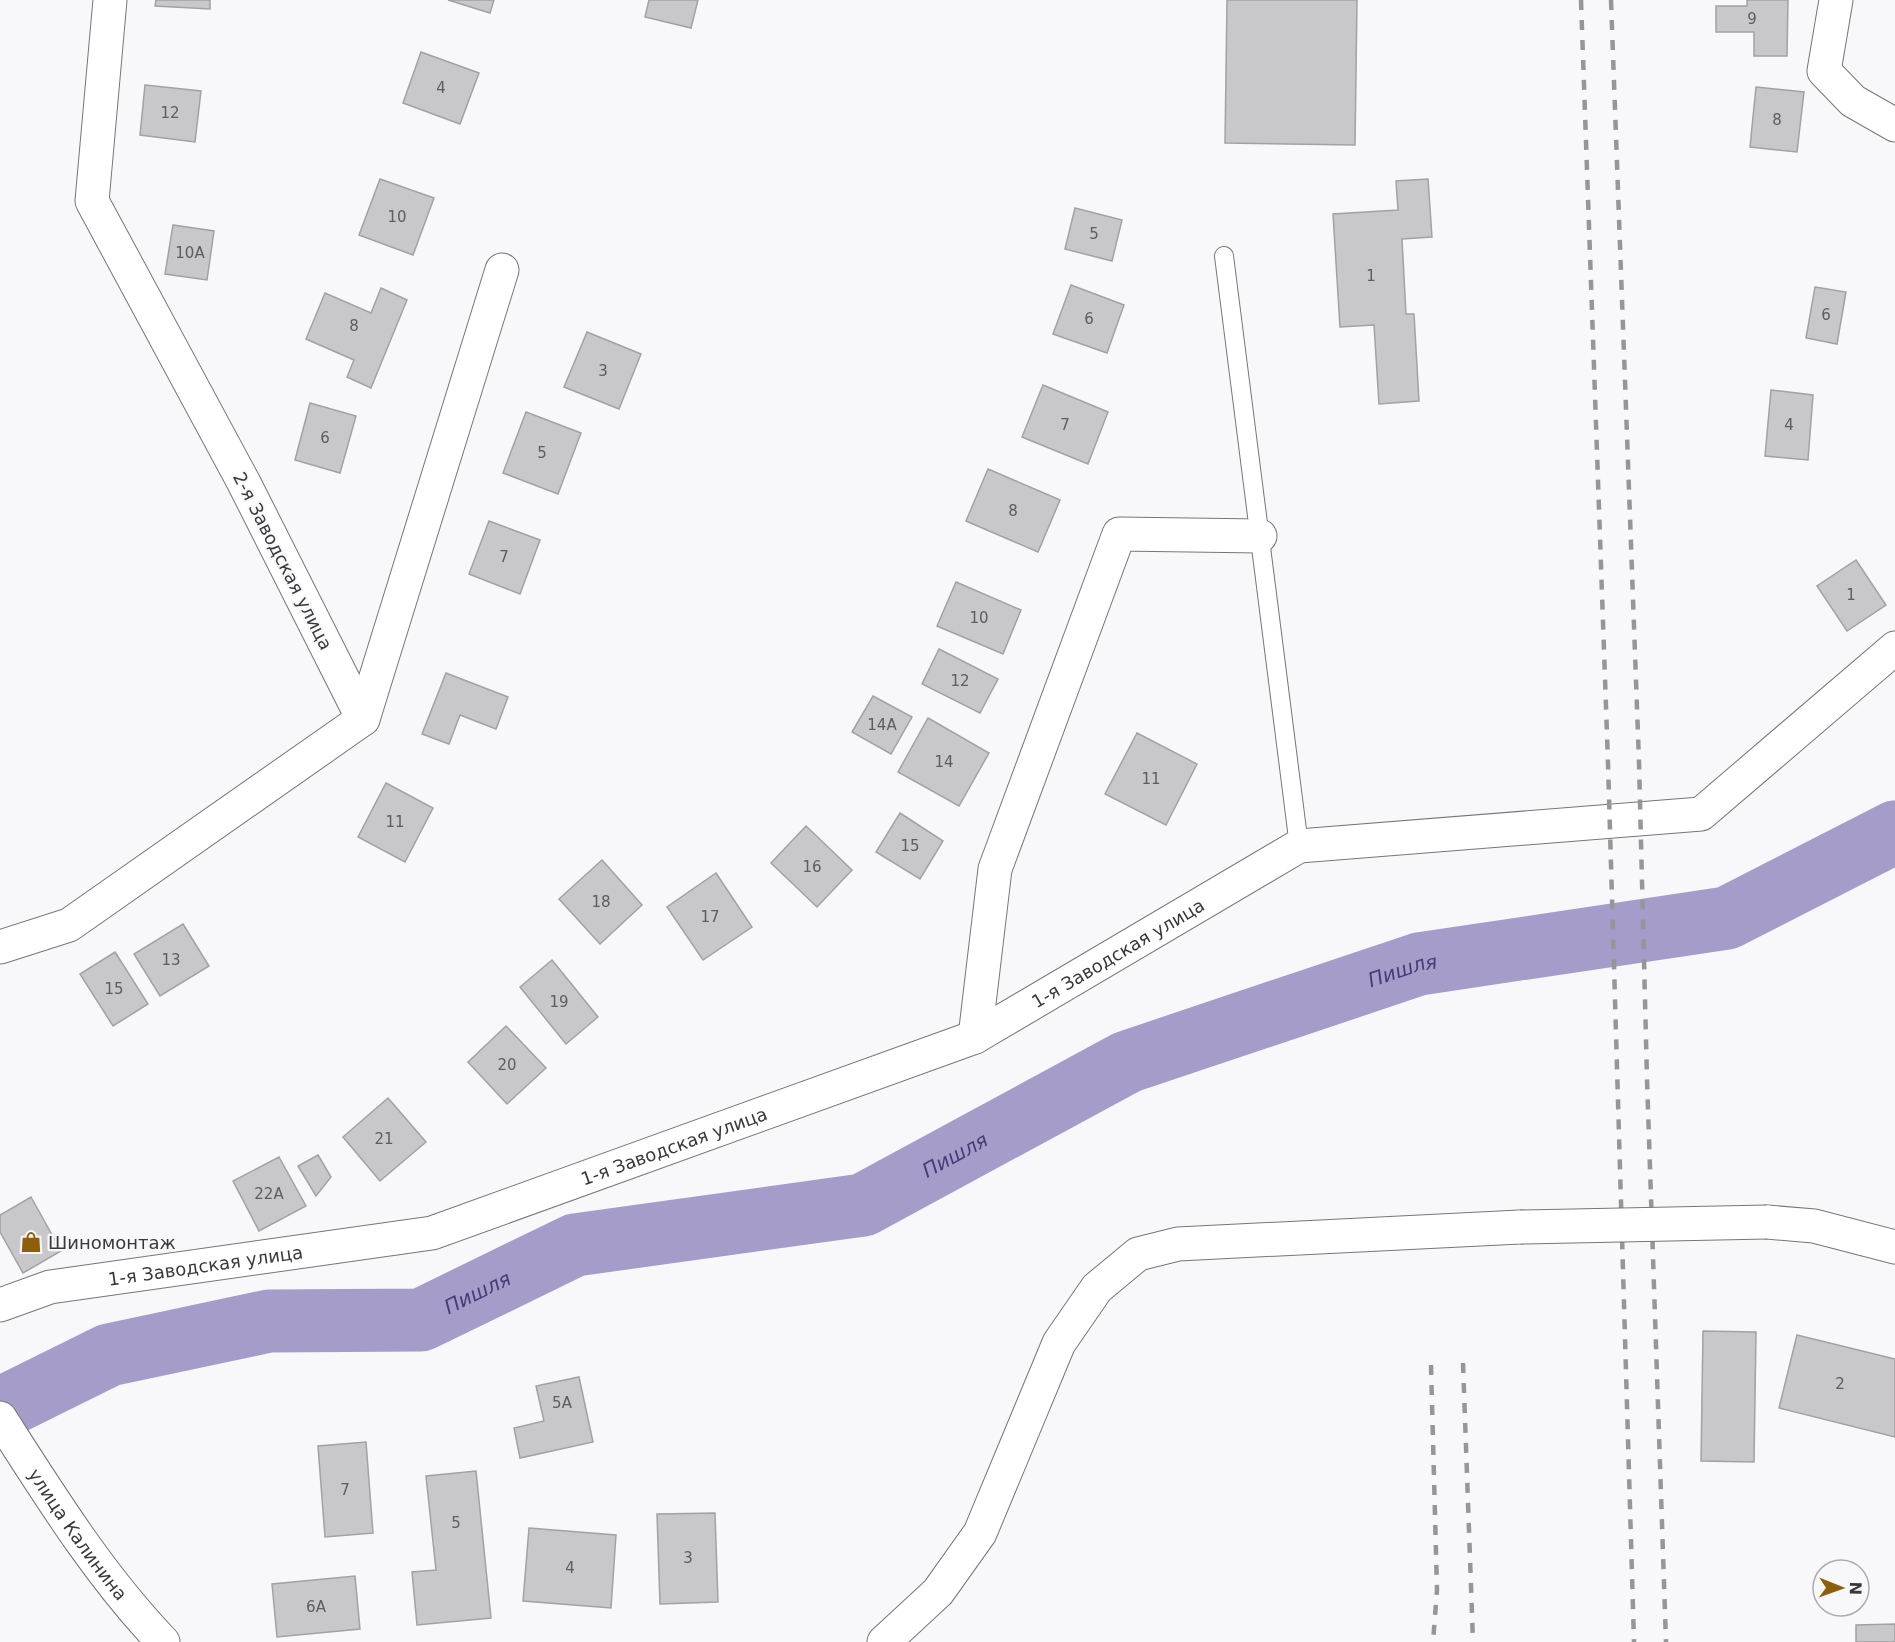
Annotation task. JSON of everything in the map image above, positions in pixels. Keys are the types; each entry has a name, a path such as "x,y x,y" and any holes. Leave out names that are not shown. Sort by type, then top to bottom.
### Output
{"street":[{"name":"2-я Заводская улица","path":"110,0 93,201 244,483 363,719"},
{"path":"1836,0 1824,71 1853,101 1895,125"},
{"path":"0,947 69,925 363,719 502,270"},
{"path":"975,1037 995,869 1119,534 1260,536"},
{"path":"1299,846 1701,814 1895,648"},
{"name":"1-я Заводская улица","path":"0,1305 50,1287 432,1233 975,1037 1299,846"},
{"path":"884,1642 938,1592 980,1533 1059,1343 1097,1288 1138,1254 1178,1244 1520,1227 1767,1222 1814,1227 1895,1247"},
{"name":"улица Калинина","path":"0,1418 47,1491 126,1603 163,1642"}],"lane":[{"path":"1224,256 1299,846"}],"building":[{"path":"156,0 210,0 210,9 155,6"},
{"path":"448,0 494,0 490,13"},
{"path":"649,0 698,0 691,28 645,17"},
{"path":"1227,0 1357,0 1355,145 1225,143"},
{"path":"1747,0 1788,0 1787,56 1754,56 1754,32 1716,32 1716,6 1747,6"},
{"path":"421,52 479,73 460,124 403,103"},
{"path":"145,85 201,91 195,142 140,135"},
{"path":"1756,87 1804,92 1797,152 1750,147"},
{"path":"380,179 434,198 413,255 359,235"},
{"path":"1428,179 1432,237 1402,239 1406,314 1414,314 1419,401 1379,404 1374,325 1340,327 1333,214 1398,210 1396,181"},
{"path":"1075,208 1122,220 1112,261 1065,249"},
{"path":"173,225 214,231 207,280 165,274"},
{"path":"1071,285 1124,305 1107,353 1053,334"},
{"path":"1815,287 1846,292 1837,344 1806,338"},
{"path":"381,288 407,300 371,388 347,377 354,360 306,339 325,293 371,313"},
{"path":"587,332 641,354 619,409 564,387"},
{"path":"1043,385 1108,412 1088,464 1022,437"},
{"path":"1771,390 1813,395 1808,460 1765,456"},
{"path":"310,403 356,416 340,473 295,460"},
{"path":"526,412 581,433 558,494 503,473"},
{"path":"988,469 1060,500 1038,552 966,521"},
{"path":"489,521 540,540 520,594 469,574"},
{"path":"1856,560 1886,605 1847,631 1817,586"},
{"path":"956,582 1021,610 1003,654 937,626"},
{"path":"939,649 998,679 980,713 922,684"},
{"path":"446,673 508,697 496,729 460,715 449,744 422,734"},
{"path":"873,696 912,717 891,754 852,732"},
{"path":"928,718 989,753 959,806 898,772"},
{"path":"1137,733 1197,764 1166,825 1105,794"},
{"path":"386,783 433,808 405,862 358,837"},
{"path":"900,813 943,841 920,879 876,852"},
{"path":"806,826 852,870 817,907 771,863"},
{"path":"602,860 642,905 600,944 559,899"},
{"path":"716,873 752,927 703,960 667,907"},
{"path":"183,924 209,966 160,996 134,954"},
{"path":"115,952 148,1004 113,1026 80,974"},
{"path":"552,960 598,1017 566,1044 520,987"},
{"path":"506,1026 546,1068 507,1104 468,1062"},
{"path":"388,1098 426,1142 380,1181 343,1137"},
{"path":"318,1155 331,1177 316,1196 298,1166"},
{"path":"279,1157 306,1206 259,1231 233,1181"},
{"name":"Шиномонтаж","path":"31,1197 61,1251 23,1273 0,1232 0,1215"},
{"path":"1703,1331 1756,1332 1754,1462 1701,1461"},
{"path":"1797,1335 1895,1359 1895,1437 1779,1408"},
{"path":"579,1377 593,1442 520,1458 514,1428 544,1421 536,1386"},
{"path":"366,1442 373,1533 325,1537 318,1446"},
{"path":"476,1471 491,1618 417,1625 412,1572 436,1570 426,1476"},
{"path":"715,1513 718,1602 660,1604 657,1514"},
{"path":"529,1528 616,1535 611,1608 523,1601"},
{"path":"355,1576 360,1629 277,1637 272,1584"},
{"path":"1895,1624 1895,1642 1856,1642 1856,1625"}],"waterway":[{"name":"Пишля","path":"0,1409 109,1355 269,1321 421,1320 575,1245 863,1205 1127,1062 1419,964 1727,918 1895,832"}],"railway":[{"path":"1581,0 1608,763 1634,1642"},
{"path":"1611,0 1639,762 1666,1642"},
{"path":"1463,1363 1473,1642"},
{"path":"1431,1365 1437,1590 1433,1642"}],"place":[{"name":"Шиномонтаж","path":"31,1242"}]}
